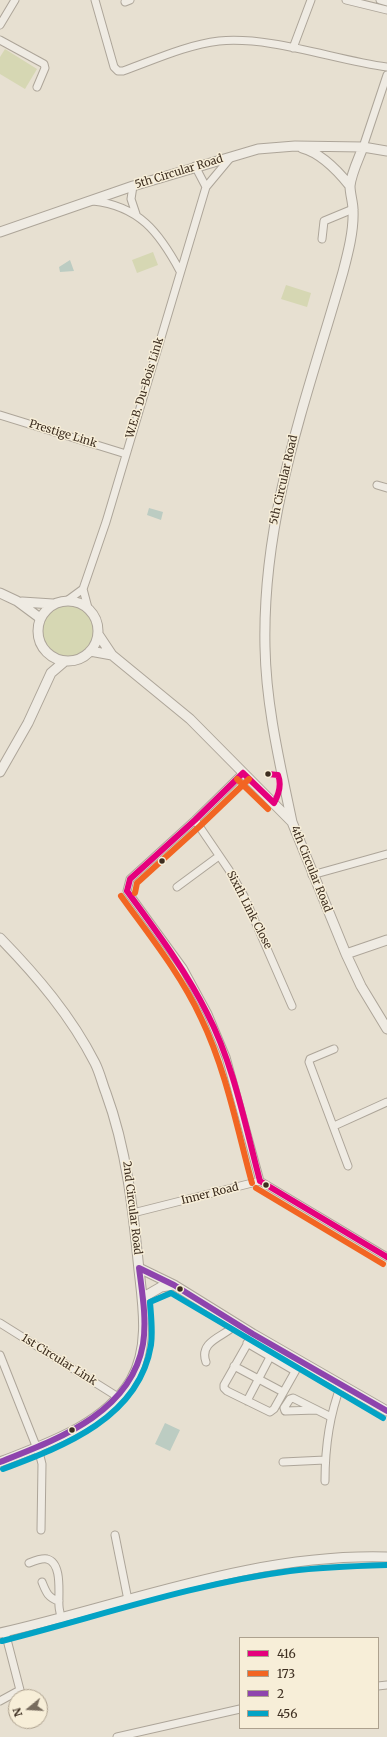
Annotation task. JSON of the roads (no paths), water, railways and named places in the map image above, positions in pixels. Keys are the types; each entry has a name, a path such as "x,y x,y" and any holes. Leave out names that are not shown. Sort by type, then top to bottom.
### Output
{"street":[{"path":"0,25 15,0"},
{"path":"95,0 114,67 118,71 123,71 184,49 218,42 241,41 293,48 387,67"},
{"path":"293,48 311,0"},
{"path":"346,0 387,10"},
{"path":"380,0 387,2"},
{"path":"0,40 44,64 45,68 37,87"},
{"path":"363,147 387,75"},
{"path":"295,146 308,149 338,170 350,186"},
{"name":"5th Circular Road","path":"0,232 90,200 195,166 258,149 295,146 363,147 387,151"},
{"name":"5th Circular Road","path":"292,822 279,761 267,680 265,646 269,560 280,491 302,406 344,270 353,222 350,186 363,147"},
{"name":"W.E.B. Du-Bois Link","path":"83,589 106,522 206,186 232,156"},
{"path":"195,166 206,186"},
{"path":"133,186 131,199 136,215"},
{"path":"90,200 117,205 136,215 162,239 180,271"},
{"path":"322,239 324,221 353,209"},
{"name":"Prestige Link","path":"0,415 126,454"},
{"path":"377,485 387,488"},
{"path":"17,601 53,604 68,600 83,589 88,608 96,620 98,634 96,643 90,651 74,660 65,661 48,653 42,646 38,637 40,618 53,604"},
{"path":"0,593 32,610 40,618"},
{"path":"68,600 79,602 88,608"},
{"name":"4th Circular Road","path":"98,634 112,655 190,719 292,822 312,875 346,954 361,986 387,1029"},
{"name":"4th Circular Road","path":"90,651 112,655"},
{"path":"48,653 50,673"},
{"path":"0,772 28,723 50,673 65,661"},
{"path":"243,773 195,820 130,879 126,891 183,968 208,1014 226,1057 260,1180 387,1256"},
{"name":"Sixth Link Close","path":"195,820 244,896 292,1006"},
{"path":"312,875 387,854"},
{"path":"177,887 219,856"},
{"name":"2nd Circular Road","path":"0,938 38,978 69,1020 95,1064 117,1123 126,1161 133,1213 142,1298 143,1344 137,1366 131,1380 118,1397 102,1412 72,1432 0,1462"},
{"path":"346,954 387,940"},
{"path":"334,1049 310,1058 309,1062 348,1166"},
{"path":"334,1126 387,1102"},
{"name":"Inner Road","path":"133,1213 260,1180"},
{"path":"139,1268 174,1285 236,1324 387,1411"},
{"path":"142,1298 161,1287 174,1285"},
{"name":"1st Circular Link","path":"0,1323 118,1397"},
{"path":"206,1362 205,1354 209,1344 217,1337 231,1330 236,1324"},
{"path":"253,1334 224,1385 224,1388 247,1401 270,1412 301,1361"},
{"path":"247,1344 295,1371"},
{"path":"0,1355 38,1447 42,1464 41,1530"},
{"path":"247,1401 270,1357"},
{"path":"234,1366 283,1392"},
{"path":"325,1481 325,1460 331,1418 341,1385"},
{"path":"317,1410 331,1418"},
{"path":"283,1462 325,1460"},
{"path":"115,1534 128,1600"},
{"path":"0,1701 20,1690 3,1633 220,1576 270,1566 325,1558 387,1557"},
{"path":"29,1563 46,1559 52,1562 56,1567 59,1580 61,1619"},
{"path":"42,1582 47,1594 51,1598 59,1601"},
{"path":"117,1737 239,1708"}]}
